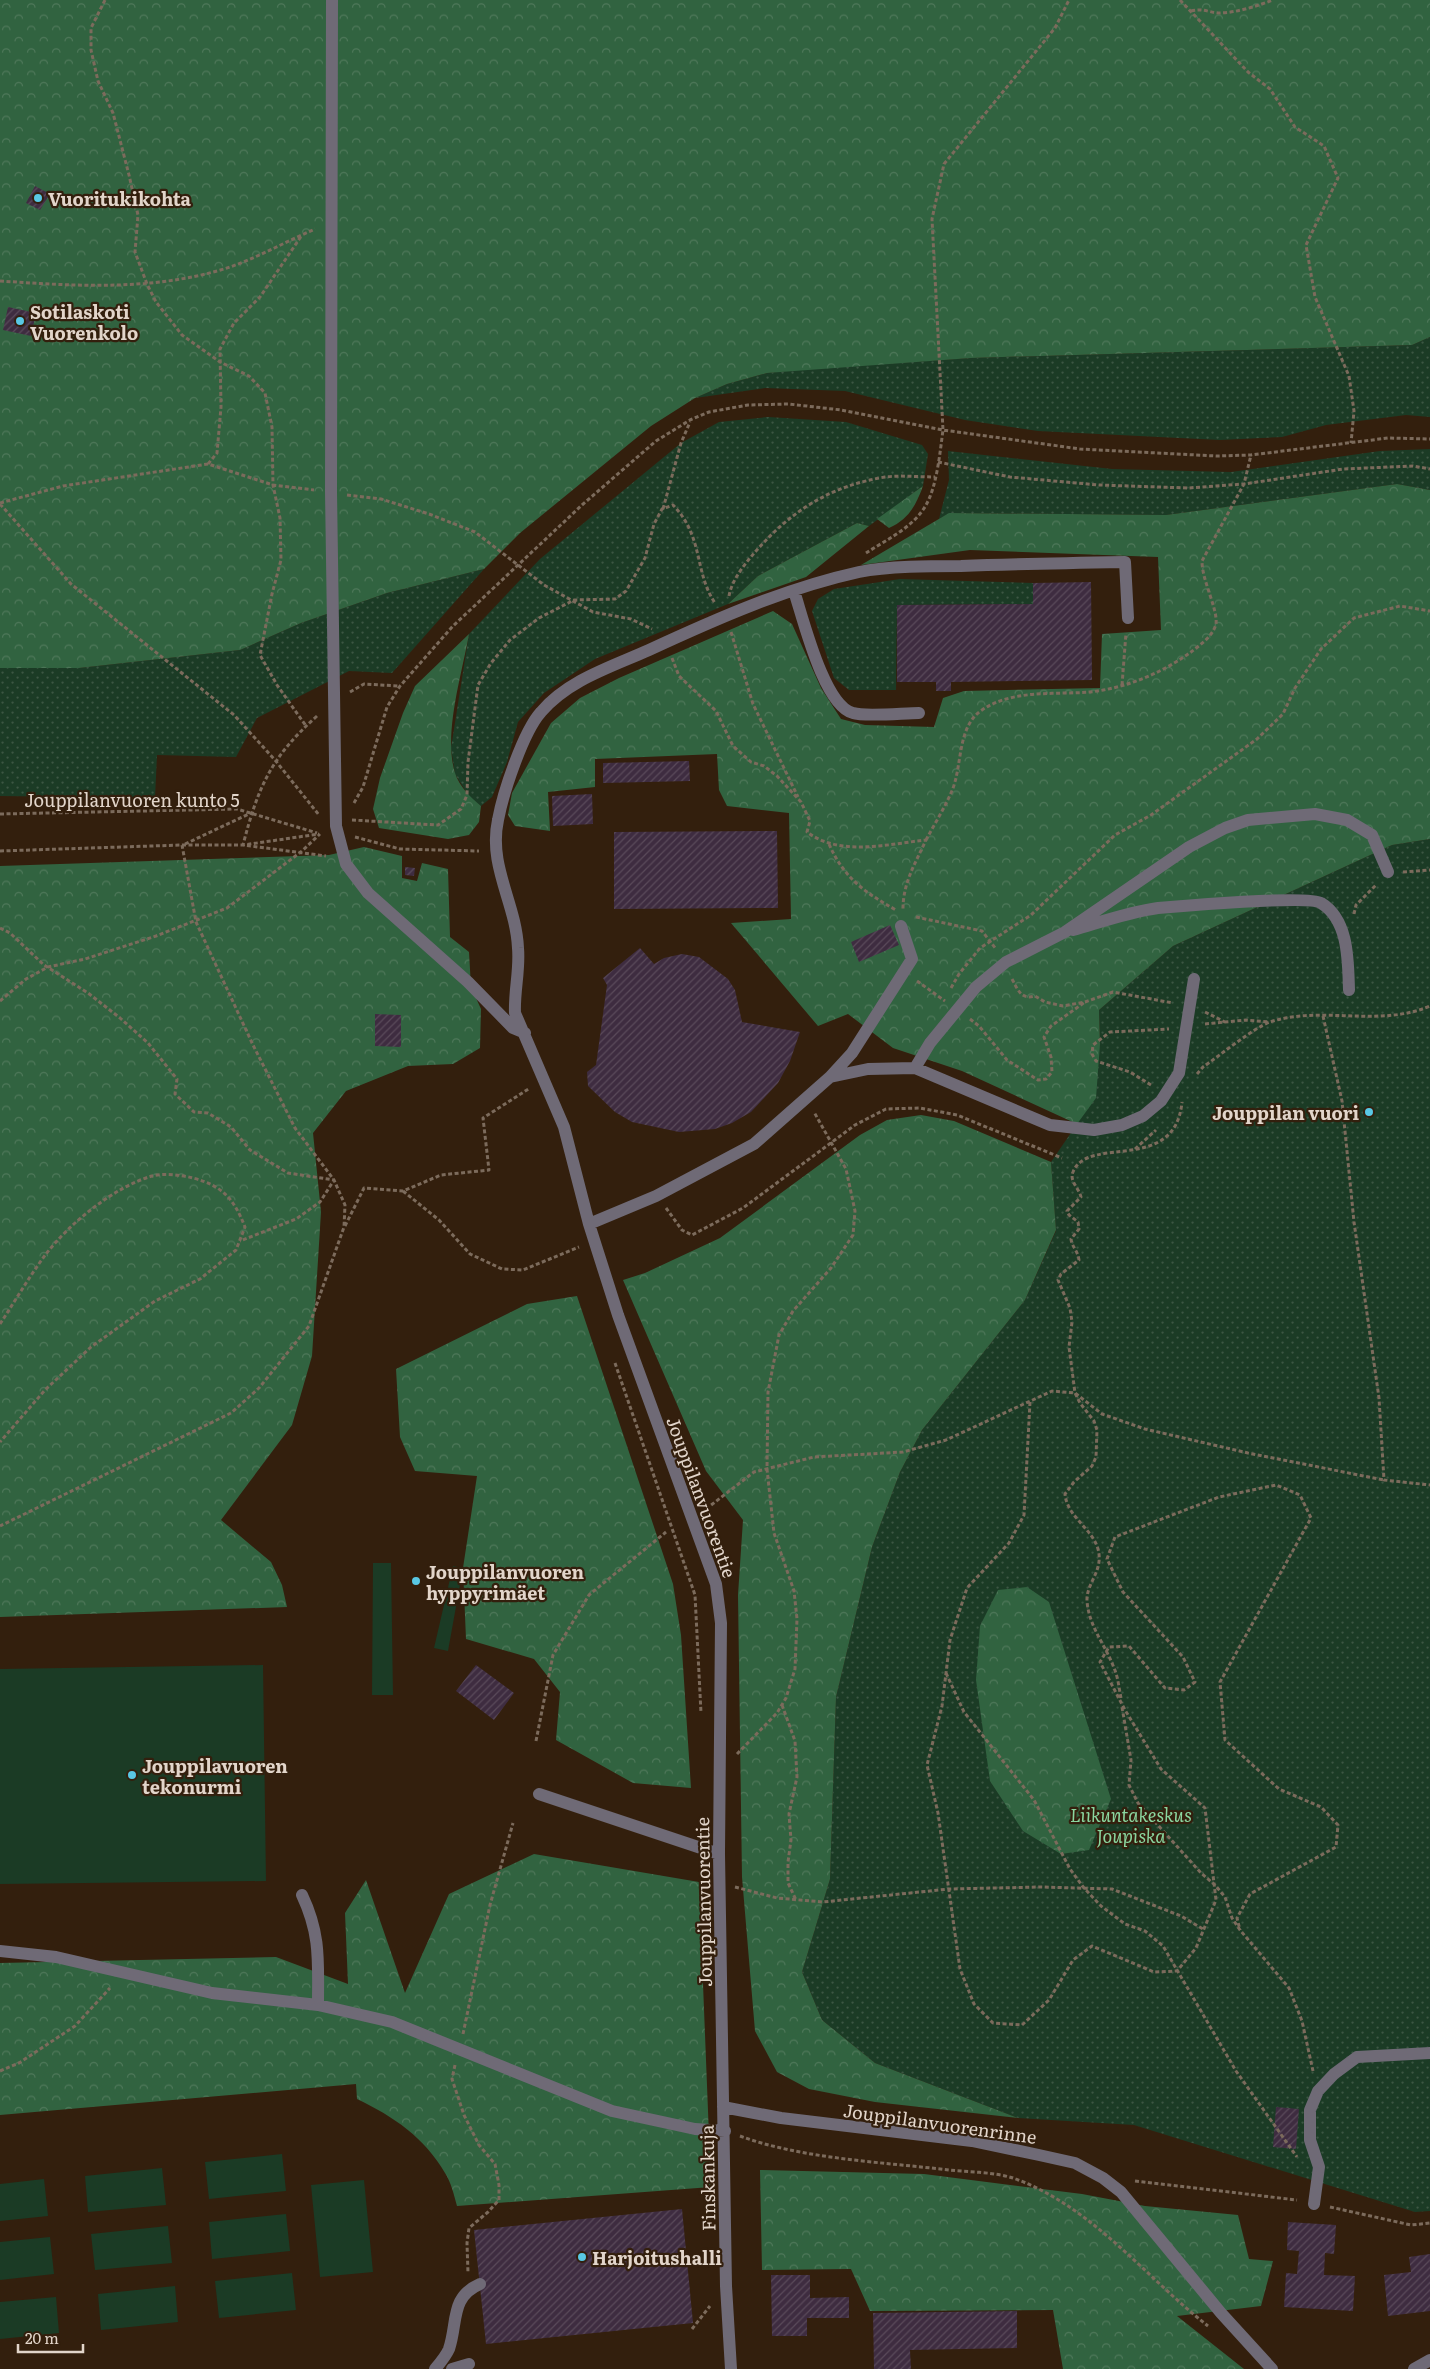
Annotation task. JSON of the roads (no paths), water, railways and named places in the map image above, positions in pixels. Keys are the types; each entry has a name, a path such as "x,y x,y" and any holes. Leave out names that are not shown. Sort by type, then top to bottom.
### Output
{"street":[{"path":"332,0 331,492 337,827 346,864 368,893 468,982 513,1028 526,1033"},
{"name":"Jouppilanvuorentie","path":"723,2107 719,1854 720,1623 716,1584 618,1315 589,1224 564,1127 526,1033 515,1012 514,997 518,971 518,947 515,923 503,887 495,852 497,821 522,746 539,714 559,693 664,642 794,590 861,572 936,566 1125,562 1128,618"},
{"path":"794,590 821,672 836,702 853,713 919,713"},
{"path":"915,1068 930,1043 976,987 1003,964 1061,934 1189,847 1225,828 1248,820 1315,814 1347,820 1372,836 1388,872"},
{"path":"1061,934 1157,908 1290,899 1320,902 1337,918 1347,950 1349,990"},
{"path":"589,1224 656,1196 754,1144 830,1077 852,1054 912,960 901,926"},
{"path":"830,1077 868,1069 915,1068 1050,1125 1094,1130 1122,1125 1143,1116 1161,1101 1179,1073 1188,1006 1194,979"},
{"path":"539,1794 719,1854"},
{"path":"302,1895 318,1940 318,2005"},
{"path":"0,1951 56,1957 212,1993 318,2005 392,2022 612,2111 695,2130 725,2131"},
{"path":"1314,2204 1319,2167 1310,2140 1310,2110 1318,2091 1334,2074 1357,2057 1430,2052"},
{"name":"Finskankuja","path":"723,2107 725,2131 726,2286 731,2369"},
{"name":"Jouppilanvuorenrinne","path":"723,2107 781,2118 972,2141 1076,2163 1103,2178 1121,2192 1221,2313 1273,2368"},
{"path":"436,2369 448,2350 458,2302 468,2289 480,2284"},
{"path":"1414,2369 1430,2360"},
{"path":"452,2369 469,2364"}],"place":[{"name":"Vuoritukikohta","path":"38,198"},
{"name":"Sotilaskoti Vuorenkolo","path":"20,321"},
{"name":"Jouppilan vuori","path":"1369,1112"},
{"name":"Jouppilanvuoren hyppyrimäet","path":"416,1581"},
{"name":"Jouppilavuoren tekonurmi","path":"132,1775"},
{"name":"Harjoitushalli","path":"582,2257"}],"park label":[{"name":"Liikuntakeskus Joupiska","path":"1131,1824"}]}
